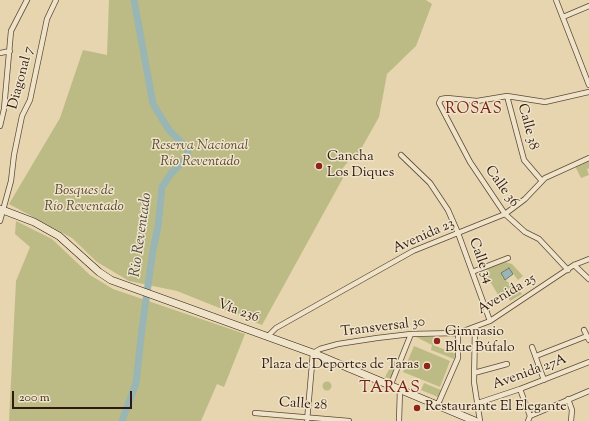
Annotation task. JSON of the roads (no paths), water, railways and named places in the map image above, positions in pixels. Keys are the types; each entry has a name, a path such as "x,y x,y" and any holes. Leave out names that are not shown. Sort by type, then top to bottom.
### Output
{"main road":[{"name":"Vía 236","path":"2,209 34,222 59,236 99,272 111,280 313,353 391,384 475,421"}],"street":[{"path":"0,126 4,109 12,26 26,0"},
{"name":"Diagonal 7","path":"0,221 2,209 11,181 14,155 22,116 30,100 47,19 56,0"},
{"path":"556,0 589,85"},
{"path":"563,17 589,6"},
{"path":"0,53 10,51"},
{"path":"507,96 544,102 589,92"},
{"name":"Calle 36","path":"507,96 477,101 447,98 439,101 439,103 470,162 505,214 525,232 539,239 568,270"},
{"name":"Calle 38","path":"507,96 524,160 542,181"},
{"name":"Calle 34","path":"401,155 430,183 448,210 458,233 490,321"},
{"name":"Avenida 23","path":"268,336 276,328 413,251 505,214 525,199 545,178 589,158"},
{"path":"472,272 508,258"},
{"name":"Avenida 25","path":"458,333 490,321 574,265 589,259"},
{"path":"574,265 589,279"},
{"path":"475,327 474,382 480,421"},
{"path":"536,356 588,338 584,330"},
{"path":"438,404 458,358 458,333"},
{"name":"Transversal 30","path":"313,353 320,349 338,344 411,334 458,333"},
{"path":"391,384 411,334"},
{"path":"532,347 544,380"},
{"path":"308,419 313,353"},
{"name":"Avenida 27A","path":"478,403 520,389 589,362"},
{"path":"474,373 507,364"},
{"path":"399,421 400,388"},
{"path":"520,389 530,416 528,421"},
{"path":"530,416 589,391"},
{"path":"568,399 572,410 571,421"},
{"name":"Calle 28","path":"255,413 308,419 349,421"}],"water":[{"path":"509,268 513,274 505,280 501,273"}],"waterway":[{"name":"Rio Reventado","path":"122,421 136,383 142,328 153,250 158,227 162,187 170,175 188,156 187,148 169,130 153,104 134,0"}],"place":[{"name":"Cancha Los Diques","path":"319,166"},
{"name":"Gimnasio Blue Búfalo","path":"437,341"},
{"name":"Plaza de Deportes de Taras","path":"427,366"},
{"name":"Restaurante El Elegante","path":"417,408"}],"district":[{"name":"ROSAS","path":"474,110"},
{"name":"TARAS","path":"390,389"}],"park label":[{"name":"Reserva Nacional Río Reventado","path":"200,156"},
{"name":"Bosques de Río Reventado","path":"84,200"}]}
